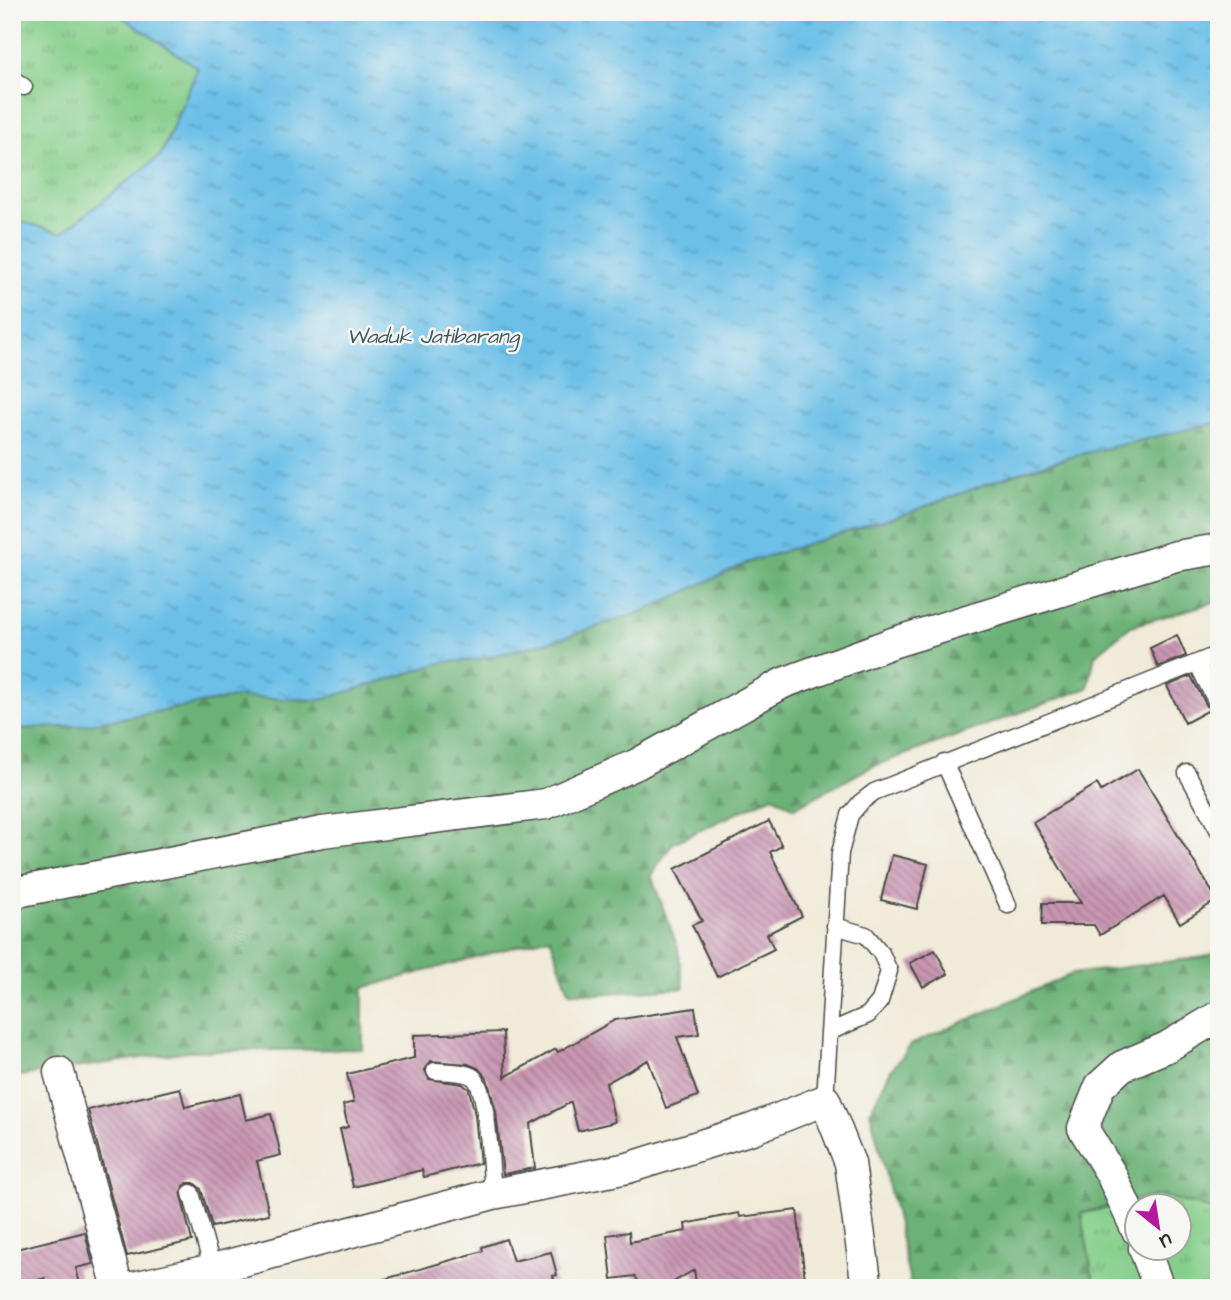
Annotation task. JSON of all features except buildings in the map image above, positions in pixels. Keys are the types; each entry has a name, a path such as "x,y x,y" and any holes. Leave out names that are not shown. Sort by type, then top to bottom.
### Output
{"street":[{"path":"12,893 322,832 546,804 637,764 783,683 895,642 1162,560 1219,549"},
{"path":"1122,1198 1111,1174 1083,1128 1100,1086 1122,1066 1167,1046 1219,1016"},
{"path":"59,1072 118,1288"},
{"path":"129,1288 213,1269 493,1194 628,1168 752,1129 825,1100 850,1163 867,1288"},
{"path":"1149,1262 1159,1288"}],"lane":[{"path":"825,1100 839,853 850,815 861,802 874,792 944,762 1219,654"},
{"path":"1197,663 1219,708"},
{"path":"944,762 1008,905"},
{"path":"1188,774 1219,831"},
{"path":"829,1032 868,1015 880,1001 889,971 881,953 866,935 835,926"},
{"path":"435,1071 471,1075 479,1083 485,1110 493,1194"},
{"path":"191,1194 213,1269"}],"green space":[{"path":"12,12 115,12 198,68 161,155 62,234 12,219"},
{"path":"1219,422 1219,601 1131,626 1095,655 1088,688 871,767 794,808 773,796 673,843 651,875 678,948 684,988 598,994 569,992 550,937 363,988 363,1049 189,1051 12,1077 12,729 77,726 238,697 321,700 444,662 476,660 559,639 644,611 749,562 907,513 1019,472 1104,448"},
{"path":"1219,952 1219,1212 1192,1204 1192,1192 1122,1192 1122,1204 1081,1213 1095,1288 911,1288 870,1111 891,1070 912,1044 1072,974 1204,957"},
{"path":"1122,1204 1122,1262 1192,1262 1192,1204 1219,1212 1219,1288 1095,1288 1081,1214"}],"water":[{"name":"Waduk Jatibarang","path":"115,12 1219,12 1219,422 1077,455 1019,472 907,513 749,562 644,611 559,639 476,660 444,662 321,700 238,697 77,726 12,729 12,219 62,233 161,155 198,68"}]}
